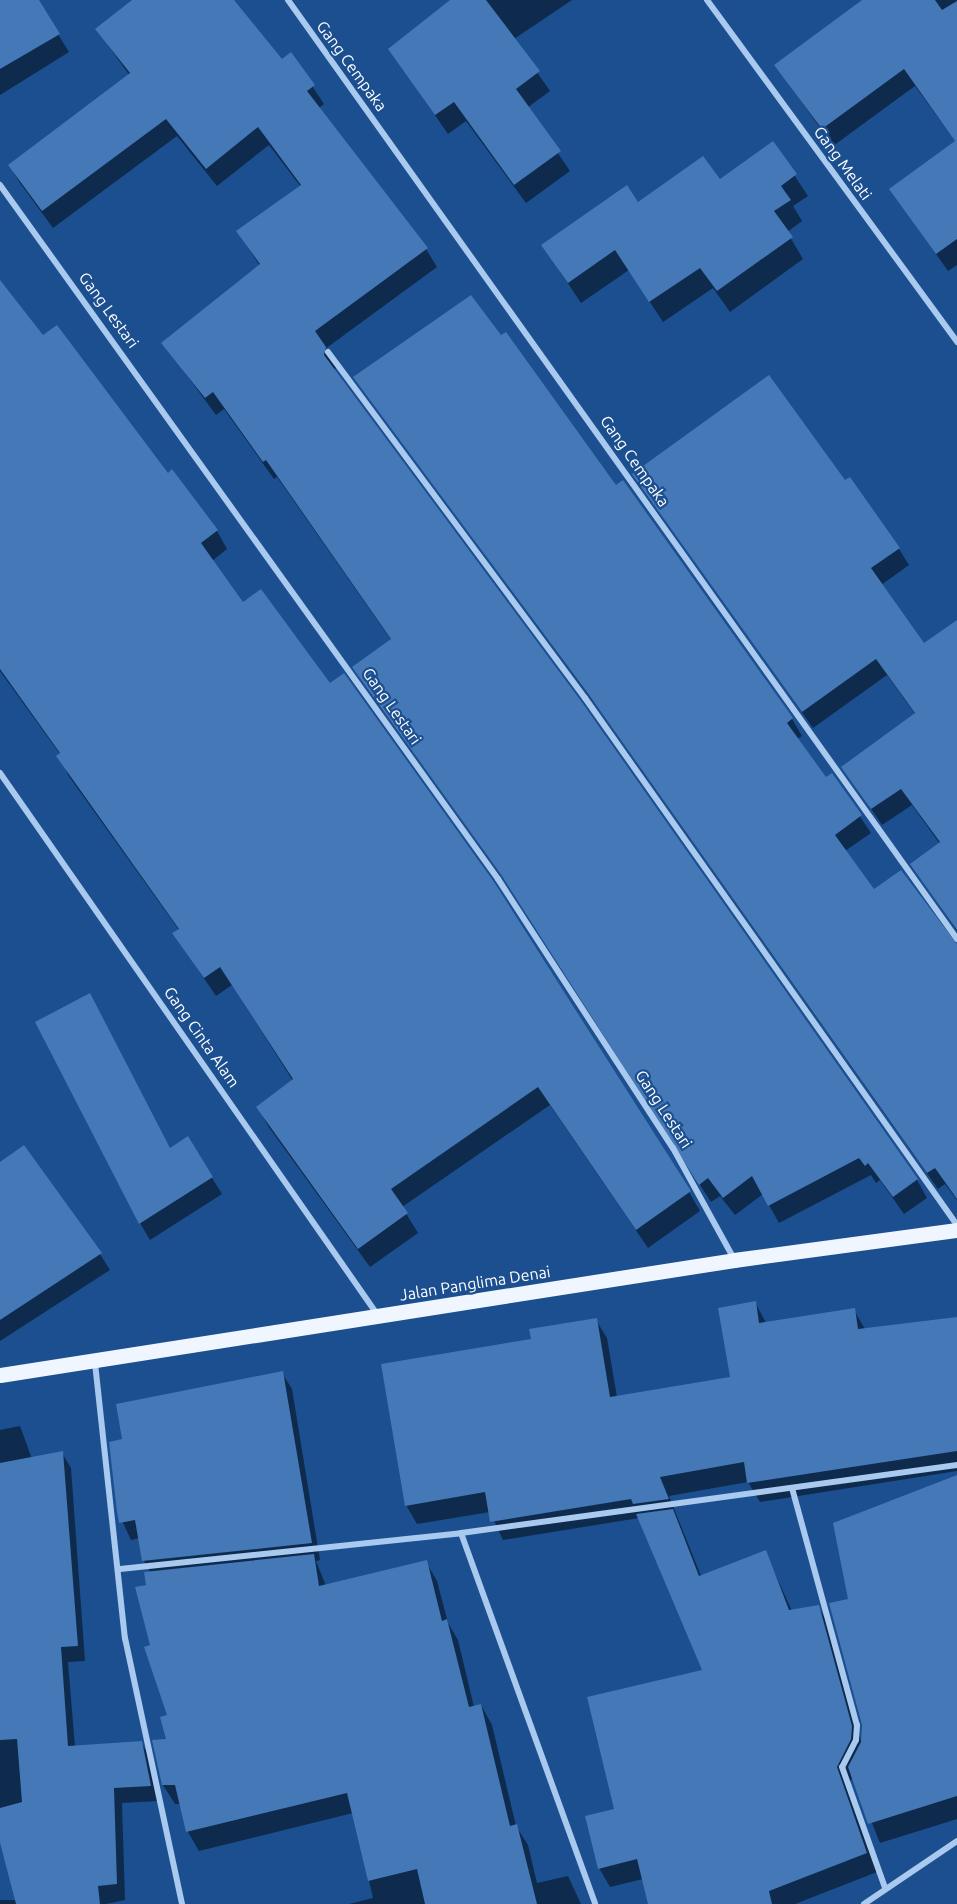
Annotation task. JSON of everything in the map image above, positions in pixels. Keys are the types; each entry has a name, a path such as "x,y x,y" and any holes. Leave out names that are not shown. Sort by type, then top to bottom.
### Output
{"main road":[{"name":"Jalan Panglima Denai","path":"0,1376 95,1363 734,1260 957,1230"}],"street":[{"name":"Gang Cempaka","path":"288,0 957,939"},
{"name":"Gang Melati","path":"706,0 957,342"},
{"name":"Gang Lestari","path":"0,185 498,879 673,1148 734,1260"},
{"path":"328,352 585,698 957,1225"},
{"name":"Gang Cinta Alam","path":"0,773 379,1317"},
{"path":"95,1363 120,1569 125,1638 182,1904"},
{"path":"120,1569 461,1533 957,1465"},
{"path":"792,1488 856,1725 856,1740 842,1767 885,1888"},
{"path":"461,1533 595,1904"},
{"path":"864,1904 957,1841"}],"building":[{"path":"0,0 39,0 60,34 0,69"},
{"path":"132,0 234,0 282,59 291,52 315,85 307,91 428,248 315,331 326,347 324,355 581,701 918,1179 893,1197 868,1163 865,1166 859,1158 768,1206 752,1176 723,1198 708,1178 699,1185 502,876 352,667 391,639 266,460 263,462 213,392 205,398 161,343 260,264 236,231 301,185 258,127 206,169 166,119 42,211 8,165 130,73 95,29"},
{"path":"450,0 486,0 540,71 516,89 561,151 514,185 454,102 435,115 388,49"},
{"path":"862,0 935,0 942,10 957,1 957,239 936,254 889,189 955,141 904,69 822,129 774,65"},
{"path":"773,141 797,174 781,186 791,200 774,211 793,237 717,291 700,268 649,302 615,250 568,283 541,245 627,185 638,202 703,156 720,179"},
{"path":"0,280 43,335 57,325 168,473 172,469 218,530 201,543 243,602 261,589 330,683 344,673 494,882 691,1191 636,1230 538,1087 391,1189 408,1213 358,1249 256,1107 293,1079 220,967 204,978 172,933 179,929 56,756 60,753 0,669"},
{"path":"471,295 501,335 506,332 616,485 623,480 793,718 787,723 826,777 832,773 862,815 835,835 874,889 901,870 957,944 957,1199 935,1168 927,1173 589,695 353,377"},
{"path":"769,375 845,480 850,477 900,548 871,568 924,643 957,620 957,930 910,864 940,842 901,789 871,809 841,767 915,713 876,659 802,712 632,474"},
{"path":"90,993 170,1148 188,1136 213,1177 139,1224 35,1022"},
{"path":"24,1145 102,1253 0,1320 0,1162"},
{"path":"756,1301 759,1323 855,1308 858,1329 957,1317 957,1451 747,1483 744,1462 660,1477 669,1499 633,1504 631,1499 490,1522 485,1492 405,1506 381,1364 531,1339 529,1329 597,1318 610,1397 730,1377 718,1308"},
{"path":"283,1371 312,1543 142,1561 135,1520 119,1523 117,1512 109,1442 122,1439 116,1404"},
{"path":"63,1451 78,1646 61,1647 68,1746 142,1741 151,1786 114,1788 117,1884 98,1886 100,1904 16,1904 0,1843 0,1808 22,1802 17,1739 0,1740 0,1463"},
{"path":"957,1475 957,1796 868,1824 848,1767 861,1742 862,1725 829,1603 848,1599 833,1523"},
{"path":"673,1509 699,1576 766,1550 789,1610 819,1605 852,1726 851,1739 837,1767 867,1853 769,1891 772,1904 648,1904 637,1859 598,1869 585,1816 614,1809 587,1697 702,1670 636,1514"},
{"path":"314,1554 319,1586 427,1560 442,1621 447,1619 469,1707 481,1704 510,1826 517,1824 537,1904 425,1904 417,1869 368,1881 347,1793 186,1832 175,1785 162,1785 152,1740 166,1739 160,1717 167,1715 144,1647 150,1645 135,1587 146,1585 144,1572"}]}
